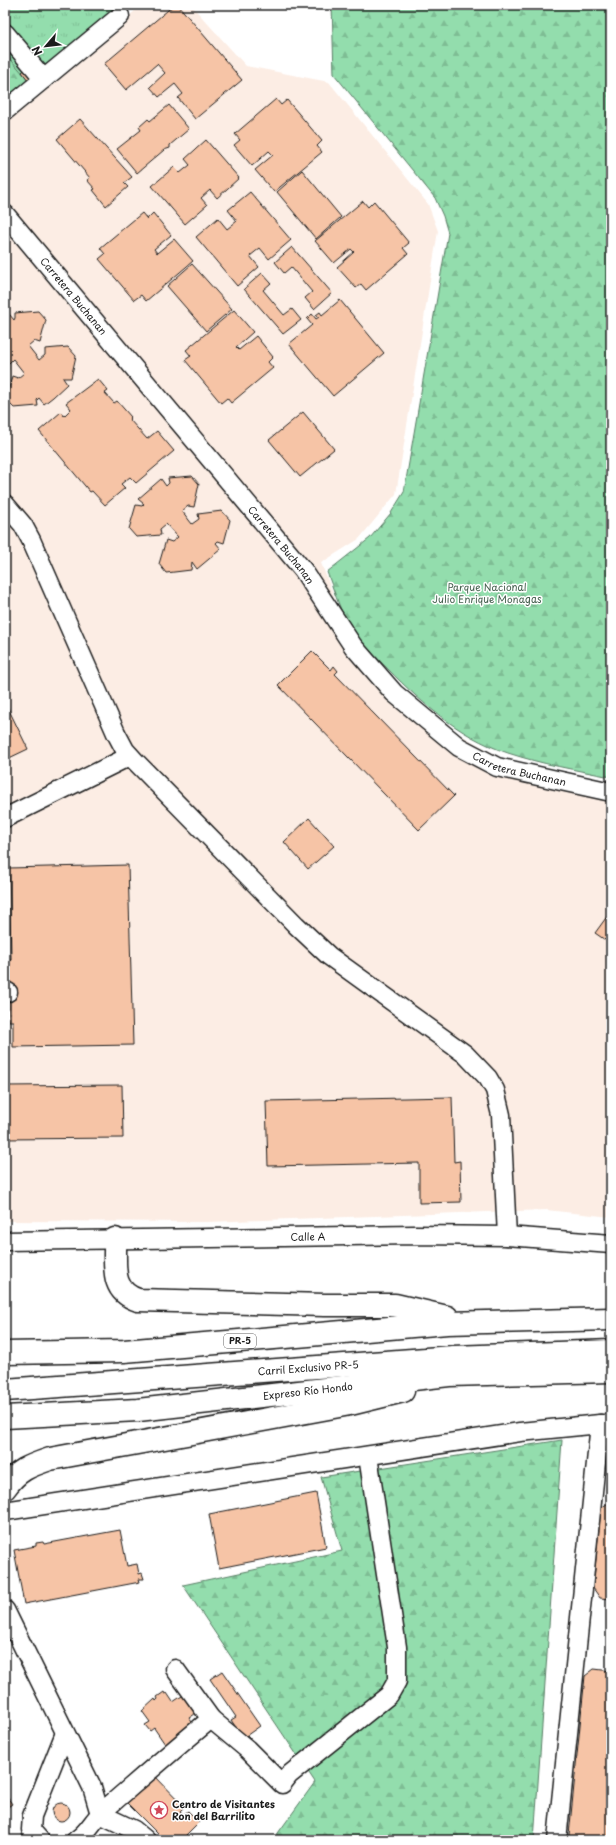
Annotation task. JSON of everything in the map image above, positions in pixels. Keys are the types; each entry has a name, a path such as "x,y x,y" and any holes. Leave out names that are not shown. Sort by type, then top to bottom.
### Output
{"highway":[{"path":"115,1239 117,1283 125,1294 138,1300 395,1306 475,1323"},
{"name":"PR-5","path":"5,1353 124,1351 447,1323 611,1319"},
{"name":"Carril Exclusivo PR-5","path":"5,1390 445,1358 611,1351"},
{"name":"Expreso Río Hondo","path":"5,1417 138,1410 449,1375 611,1371"},
{"path":"5,1488 13,1477 24,1468 50,1459 350,1404 392,1395 449,1375"}],"street":[{"path":"5,111 120,16"},
{"path":"5,33 44,79"},
{"name":"Carretera Buchanan","path":"5,214 303,570 353,646 394,693 459,747 497,767 611,792"},
{"path":"5,504 23,525 31,540 116,733 130,756 296,925 329,956 465,1054 488,1078 495,1090 501,1115 507,1236"},
{"path":"5,818 130,756"},
{"name":"Calle A","path":"5,1240 415,1235 507,1236 611,1244"},
{"path":"5,1511 520,1432 605,1424 557,1840"},
{"path":"175,1670 211,1719 247,1749 282,1784 289,1775 390,1695 397,1681 397,1647 368,1456"},
{"path":"5,1610 92,1788 100,1814 134,1830 146,1840"},
{"path":"76,1840 88,1831 100,1814 164,1757 211,1719"},
{"path":"40,1840 31,1830 32,1816 65,1732"}],"shaded area":[{"path":"142,5 191,5 246,66 329,82 428,204 438,231 396,494 359,539 321,563 345,624 402,688 452,730 505,760 611,782 611,1217 546,1210 207,1222 5,1221 5,120"}],"green space":[{"path":"5,5 125,5 5,106"},
{"name":"Parque Nacional Julio Enrique Monagas","path":"332,5 611,5 611,777 546,764 508,753 489,746 472,737 439,715 395,676 354,633 344,617 327,572 370,538 391,513 404,492 448,233 443,216 435,198 334,74"},
{"path":"5,53 32,84 5,106"},
{"path":"562,1440 534,1840 273,1840 315,1782 183,1585 342,1551 321,1477"}],"building":[{"path":"174,5 178,5 242,80 195,119 178,98 183,94 175,84 159,97 150,87 165,73 157,64 126,90 104,64"},
{"path":"29,66 35,74 28,80 22,72"},
{"path":"276,99 281,105 287,100 322,141 317,146 322,152 274,192 255,170 273,155 269,151 252,166 234,145 240,140 235,134"},
{"path":"169,105 189,129 170,145 170,148 164,150 137,173 117,149 141,130 139,127 148,119 150,121"},
{"path":"80,119 132,177 124,183 128,187 106,206 87,180 90,178 57,139"},
{"path":"206,140 239,178 217,198 210,190 201,198 207,205 185,224 152,186 174,167 180,173 190,165 185,159"},
{"path":"302,170 341,217 316,239 277,192"},
{"path":"250,192 291,240 269,259 260,248 250,256 259,267 237,286 196,237 218,218 227,229 237,221 228,210"},
{"path":"363,201 368,207 374,201 409,243 403,248 408,254 366,290 361,284 356,288 337,267 354,252 351,249 334,263 315,241"},
{"path":"142,213 147,219 153,213 171,235 154,249 157,253 174,239 193,261 146,301 141,295 134,300 99,259 105,254 100,248"},
{"path":"292,247 332,293 314,309 305,298 312,292 291,267 284,273 275,262"},
{"path":"192,264 232,309 206,331 167,286"},
{"path":"262,273 271,283 263,290 284,315 292,309 301,320 283,334 244,289"},
{"path":"340,300 384,353 333,396 289,344 312,325 307,319 312,314 316,319 319,317 316,315 320,312 322,315"},
{"path":"234,310 253,332 236,347 239,350 256,336 273,357 268,362 273,368 231,403 227,398 221,403 185,360 191,356 186,350"},
{"path":"38,311 46,320 40,343 34,341 28,346 39,360 45,355 45,349 68,347 76,356 71,378 63,378 67,384 44,404 39,398 37,400 38,406 14,408 6,400 12,376 18,378 24,373 13,359 8,364 8,370 5,370 5,318 9,314 14,320 15,313"},
{"path":"98,379 108,391 105,393 114,403 117,401 131,417 129,419 147,439 157,431 174,451 136,483 130,477 121,484 125,488 105,505 92,491 90,492 39,431 61,412 64,416 71,409 66,403"},
{"path":"303,412 334,449 300,477 269,440"},
{"path":"192,476 199,484 194,507 188,506 182,511 192,524 199,519 198,514 222,511 230,520 224,543 218,541 216,543 221,549 197,569 192,562 191,570 166,573 159,564 166,540 172,542 178,537 166,524 160,529 161,535 136,537 129,529 136,505 142,506 144,504 138,499 161,479 166,486 169,483 168,478"},
{"path":"312,651 331,670 334,666 338,671 335,674 454,796 419,830 278,685"},
{"path":"5,702 28,749 5,760"},
{"path":"309,818 334,846 308,869 284,842"},
{"path":"128,865 133,1045 13,1047 13,1021 9,1021 7,960 11,960 9,868"},
{"path":"611,911 611,944 595,933"},
{"path":"122,1085 123,1138 5,1139 5,1086"},
{"path":"452,1097 454,1162 460,1161 461,1202 419,1203 419,1163 268,1166 266,1101"},
{"path":"316,1493 326,1547 219,1568 209,1514"},
{"path":"611,1501 611,1599 600,1598 593,1588 601,1508"},
{"path":"120,1530 127,1566 137,1564 139,1574 142,1573 144,1579 139,1579 140,1582 24,1604 14,1550 36,1546 36,1543 43,1542 44,1544"},
{"path":"594,1669 611,1671 611,1840 573,1840 569,1835 585,1676"},
{"path":"222,1671 260,1726 243,1738 231,1720 236,1717 210,1679"},
{"path":"164,1692 165,1694 167,1693 173,1702 185,1694 198,1712 189,1718 195,1726 167,1747 154,1728 150,1731 145,1725 150,1722 142,1711 155,1699 156,1701 158,1699 157,1697"},
{"path":"152,1773 185,1807 180,1812 183,1815 188,1811 199,1822 186,1835 192,1840 164,1840 124,1800"},
{"path":"5,1794 12,1804 5,1809"},
{"path":"61,1803 67,1806 70,1812 67,1818 61,1821 55,1818 52,1812 55,1806"}],"place":[{"name":"Centro de Visitantes Ron del Barrilito","path":"159,1810"}]}
